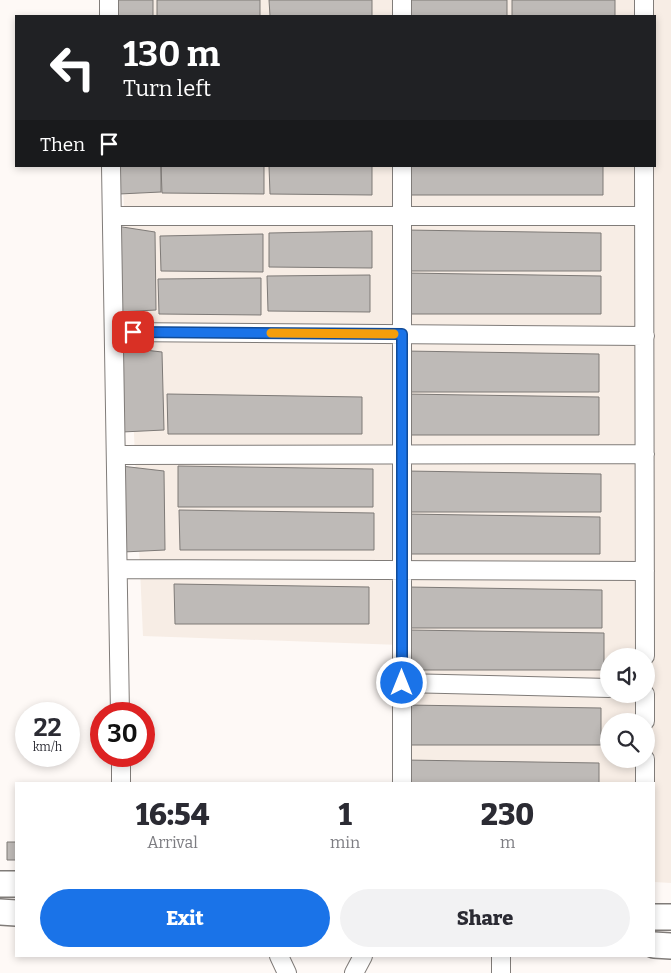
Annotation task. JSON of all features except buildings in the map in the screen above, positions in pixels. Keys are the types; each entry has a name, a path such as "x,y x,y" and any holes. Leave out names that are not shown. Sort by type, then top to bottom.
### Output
{"highway":[{"path":"0,884 15,884"},
{"path":"0,912 15,913"},
{"path":"655,916 671,917"},
{"path":"655,945 671,946"}],"street":[{"path":"109,0 109,15"},
{"path":"402,0 402,15"},
{"path":"644,0 644,15"},
{"path":"111,167 120,702"},
{"path":"402,167 402,782"},
{"path":"644,167 645,648"},
{"path":"112,216 644,216"},
{"path":"114,332 644,336"},
{"path":"116,455 644,454"},
{"path":"118,569 644,571"},
{"path":"402,683 600,688"},
{"path":"121,767 121,782"},
{"path":"645,768 645,782"},
{"path":"279,957 287,973"},
{"path":"354,973 362,957"},
{"path":"501,957 501,973"}],"shaded area":[{"path":"115,0 671,0 671,883 655,882 655,782 401,782 401,645 143,636 122,167 656,167 656,15 115,15"}],"slow traffic":[{"path":"271,333 394,334"}],"route":[{"path":"133,332 402,334 402,683"}]}
